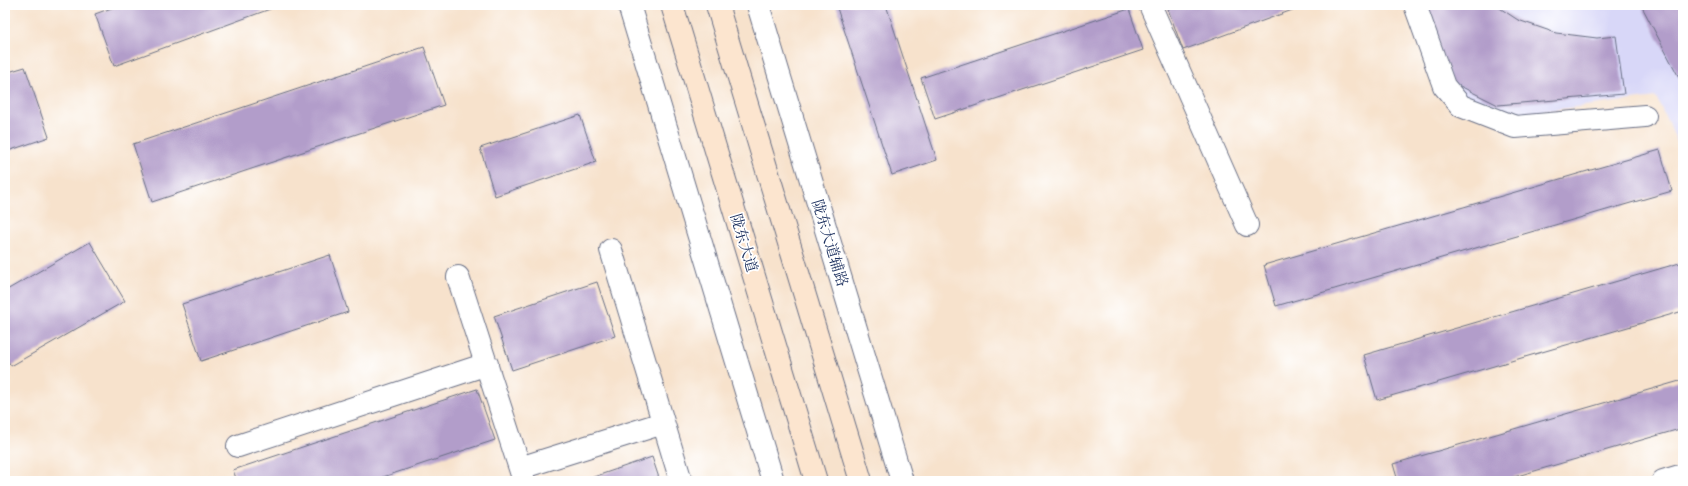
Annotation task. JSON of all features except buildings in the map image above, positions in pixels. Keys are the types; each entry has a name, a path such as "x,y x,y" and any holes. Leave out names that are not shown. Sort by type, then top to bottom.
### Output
{"main road":[{"name":"陇东大道","path":"672,5 816,481"},
{"path":"717,5 861,481"}],"street":[{"path":"629,5 773,481"},
{"name":"陇东大道辅路","path":"758,5 902,481"},
{"path":"1150,5 1247,225"},
{"path":"1415,5 1444,86 1461,106 1515,127 1645,116"},
{"path":"611,250 680,481"},
{"path":"458,277 522,475 663,423"},
{"path":"238,446 487,364"},
{"path":"1663,481 1683,475"}],"shaded area":[{"path":"1418,5 1683,5 1683,154 1656,97 1506,116 1446,87"}]}
